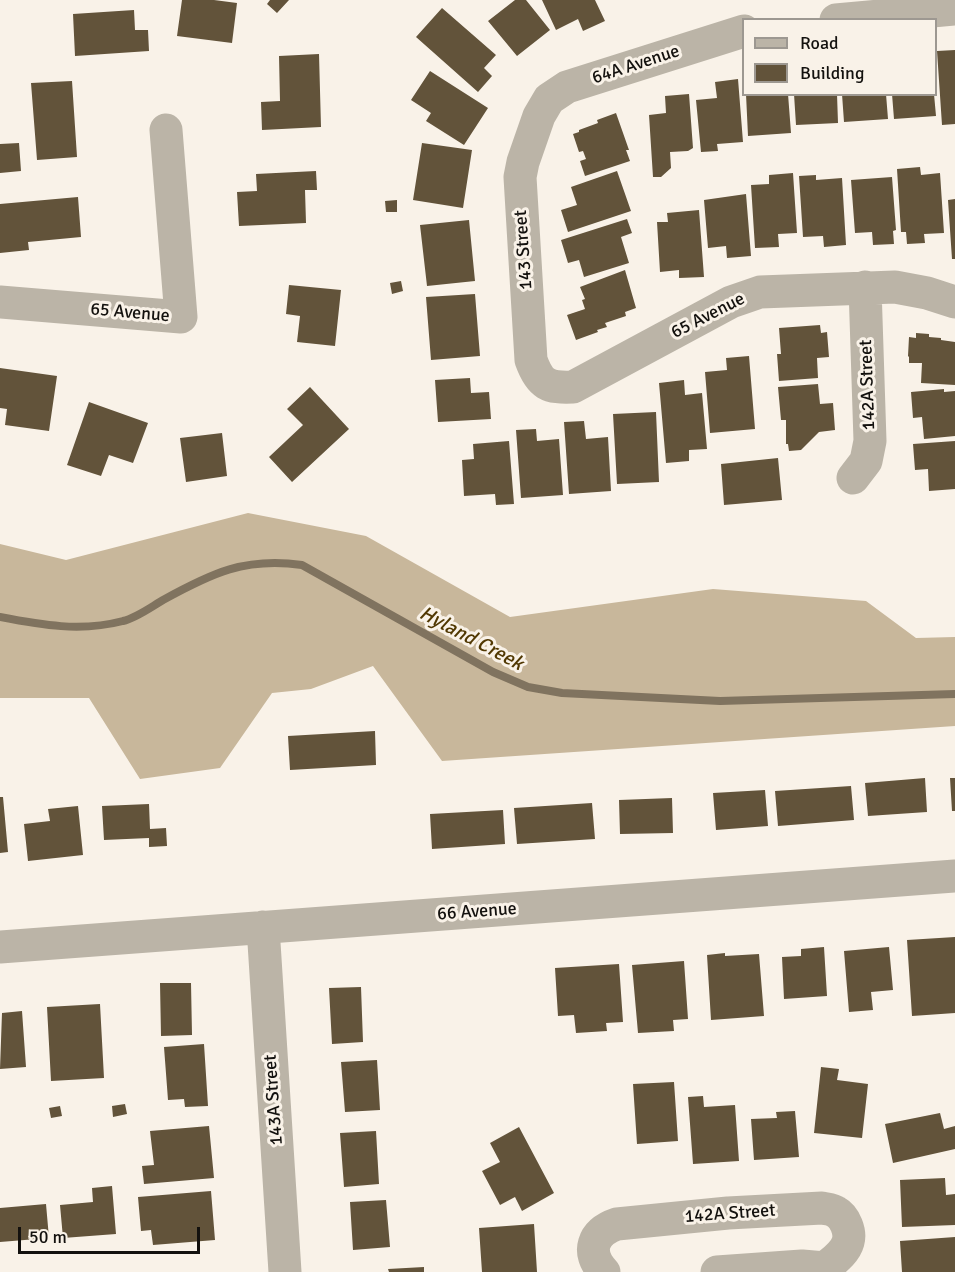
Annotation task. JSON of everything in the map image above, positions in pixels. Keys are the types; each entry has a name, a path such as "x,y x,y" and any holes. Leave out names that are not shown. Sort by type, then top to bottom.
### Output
{"street":[{"path":"858,18 955,9"},
{"name":"64A Avenue","path":"539,116 549,99 567,87 742,33"},
{"name":"143 Street","path":"539,116 523,162 520,194 531,360 536,374 545,383"},
{"name":"65 Avenue","path":"0,302 181,317 166,130"},
{"name":"65 Avenue","path":"545,383 552,387 573,387 586,382 746,295 775,290 865,287 909,289 955,302"},
{"name":"142A Street","path":"853,478 866,461 870,441 865,287"},
{"name":"66 Avenue","path":"0,947 955,876"},
{"name":"143A Street","path":"263,927 285,1272"},
{"name":"142A Street","path":"604,1272 594,1258 595,1242 598,1234 607,1227 617,1224 728,1213 822,1208 835,1211 844,1220 849,1231 848,1242 840,1255 825,1270 802,1266 717,1272"}],"shaded area":[{"path":"248,513 366,536 510,617 713,589 866,601 916,638 955,637 955,726 442,761 373,666 311,689 272,693 220,768 140,779 89,698 0,698 0,544 66,560"}],"building":[{"path":"182,0 237,3 232,43 177,36"},
{"path":"270,0 289,0 277,13 267,4"},
{"path":"515,0 526,0 550,30 517,56 488,21"},
{"path":"542,0 595,0 605,21 583,31 578,19 556,30"},
{"path":"442,8 496,55 484,68 492,76 478,92 416,37"},
{"path":"134,10 135,30 148,30 149,51 75,56 73,14"},
{"path":"955,50 955,124 942,125 937,51"},
{"path":"319,54 321,127 262,130 261,102 280,101 279,56"},
{"path":"430,71 488,108 464,145 426,121 431,113 411,100"},
{"path":"738,79 743,142 717,144 718,151 701,152 696,100 717,98 715,82"},
{"path":"72,81 77,157 37,160 31,83"},
{"path":"689,94 693,148 688,151 670,152 671,168 661,177 653,177 649,115 666,113 665,96"},
{"path":"746,96 788,96 791,133 748,136"},
{"path":"794,96 837,96 838,123 796,125"},
{"path":"842,96 886,96 888,119 844,122"},
{"path":"892,96 934,96 936,116 894,119"},
{"path":"616,113 629,150 626,150 630,161 585,176 580,161 586,159 583,151 579,152 573,134 598,123 597,120"},
{"path":"19,143 21,171 0,173 0,144"},
{"path":"422,143 472,150 463,208 413,200"},
{"path":"920,167 921,175 940,173 944,233 924,234 925,243 907,244 906,232 901,232 897,169"},
{"path":"316,171 317,190 305,190 306,223 239,226 237,192 257,191 256,174"},
{"path":"617,171 631,211 568,232 561,210 577,205 571,187"},
{"path":"793,173 797,233 778,234 779,247 755,248 751,185 769,184 769,175"},
{"path":"816,175 816,180 842,178 846,245 824,247 823,236 803,237 799,176"},
{"path":"892,177 896,230 893,231 894,244 873,245 872,232 855,233 851,180"},
{"path":"746,194 751,256 727,258 726,246 708,248 704,200"},
{"path":"78,197 81,237 28,242 29,250 0,253 0,204"},
{"path":"955,199 955,259 952,259 948,200"},
{"path":"397,200 397,212 386,212 385,201"},
{"path":"699,210 704,277 679,278 679,270 660,272 657,222 668,222 667,213"},
{"path":"627,219 632,233 621,237 629,263 584,277 579,260 568,263 561,240"},
{"path":"469,220 475,281 427,286 420,225"},
{"path":"625,270 636,308 625,312 626,316 605,323 607,327 597,330 598,332 576,340 567,315 585,309 582,300 585,299 580,287"},
{"path":"401,281 403,291 392,294 390,283"},
{"path":"289,285 341,290 335,346 297,342 300,316 286,314"},
{"path":"475,294 480,356 431,360 426,297"},
{"path":"820,325 821,333 827,332 829,357 817,358 818,378 779,381 777,354 781,354 779,328"},
{"path":"916,333 929,334 929,337 955,342 955,385 921,383 922,363 909,363 908,356 909,337 916,338"},
{"path":"749,356 755,429 710,433 705,372 727,370 726,358"},
{"path":"0,368 57,376 49,431 5,425 7,409 0,408"},
{"path":"470,378 471,393 489,392 491,419 438,422 435,380"},
{"path":"684,380 685,395 702,393 707,449 689,450 689,461 666,463 659,383"},
{"path":"818,384 820,404 833,403 835,430 819,432 801,450 789,451 788,444 786,444 786,420 781,420 778,387"},
{"path":"310,387 349,429 292,482 269,457 303,425 287,409"},
{"path":"944,389 944,392 955,391 955,436 924,439 922,417 913,418 911,392"},
{"path":"89,402 148,423 133,463 109,455 101,476 67,465"},
{"path":"656,412 659,482 617,484 613,414"},
{"path":"584,421 586,439 608,437 611,491 569,494 564,422"},
{"path":"536,429 537,441 559,439 563,495 521,498 516,430"},
{"path":"222,433 227,476 186,482 180,438"},
{"path":"509,441 514,504 496,505 495,494 464,496 462,460 474,459 473,444"},
{"path":"955,441 955,489 929,491 928,469 915,470 913,444"},
{"path":"778,458 782,500 724,505 721,464"},
{"path":"375,731 376,765 290,770 288,736"},
{"path":"925,778 927,812 868,816 865,783"},
{"path":"950,778 955,778 955,811 952,811"},
{"path":"851,786 854,820 778,826 775,791"},
{"path":"765,790 768,826 716,830 713,793"},
{"path":"0,797 3,797 8,852 0,853"},
{"path":"672,798 673,833 620,834 619,800"},
{"path":"592,803 595,839 517,844 514,808"},
{"path":"149,804 150,829 166,828 167,846 149,847 149,838 104,840 102,806"},
{"path":"78,806 83,855 28,861 24,824 50,821 48,809"},
{"path":"503,810 505,844 432,849 430,814"},
{"path":"955,937 955,1013 912,1016 907,940"},
{"path":"824,947 827,996 784,999 782,957 801,956 801,949"},
{"path":"889,947 893,990 871,992 873,1010 849,1012 844,951"},
{"path":"725,953 725,956 759,954 764,1016 711,1020 707,955"},
{"path":"684,961 688,1019 673,1020 674,1031 638,1033 632,965"},
{"path":"619,964 623,1022 606,1023 607,1031 576,1033 574,1015 558,1016 555,968"},
{"path":"160,983 191,983 192,1035 161,1036"},
{"path":"361,987 363,1042 332,1044 329,988"},
{"path":"100,1004 104,1078 51,1081 47,1007"},
{"path":"22,1011 26,1067 0,1069 2,1013"},
{"path":"204,1044 208,1106 185,1107 184,1099 168,1100 164,1047"},
{"path":"377,1060 380,1110 345,1112 341,1062"},
{"path":"821,1067 839,1069 837,1080 868,1084 862,1138 814,1133"},
{"path":"674,1082 678,1141 637,1144 633,1084"},
{"path":"703,1096 704,1107 735,1105 739,1161 693,1164 688,1097"},
{"path":"125,1104 127,1114 113,1117 112,1106"},
{"path":"60,1106 62,1116 51,1118 49,1108"},
{"path":"795,1111 799,1157 754,1160 751,1119 777,1118 776,1112"},
{"path":"940,1113 944,1129 955,1126 955,1149 893,1163 885,1124"},
{"path":"209,1126 214,1178 144,1184 142,1166 154,1165 150,1131"},
{"path":"519,1127 554,1193 522,1211 515,1197 500,1205 482,1171 500,1162 490,1143"},
{"path":"376,1131 379,1184 344,1187 340,1133"},
{"path":"945,1178 946,1195 955,1194 955,1225 902,1227 900,1180"},
{"path":"112,1186 116,1234 63,1238 60,1205 93,1202 92,1188"},
{"path":"211,1191 215,1240 153,1245 151,1230 141,1231 138,1197"},
{"path":"386,1200 390,1247 353,1250 350,1202"},
{"path":"46,1204 49,1238 0,1242 0,1208"},
{"path":"534,1224 537,1272 482,1272 479,1228"},
{"path":"955,1237 955,1272 902,1272 900,1241"},
{"path":"424,1267 424,1272 389,1272 388,1269"}],"waterway":[{"name":"Hyland Creek","path":"0,617 31,623 76,627 123,621 213,575 246,565 282,563 302,565 493,672 528,687 562,693 720,701 955,694"}]}
